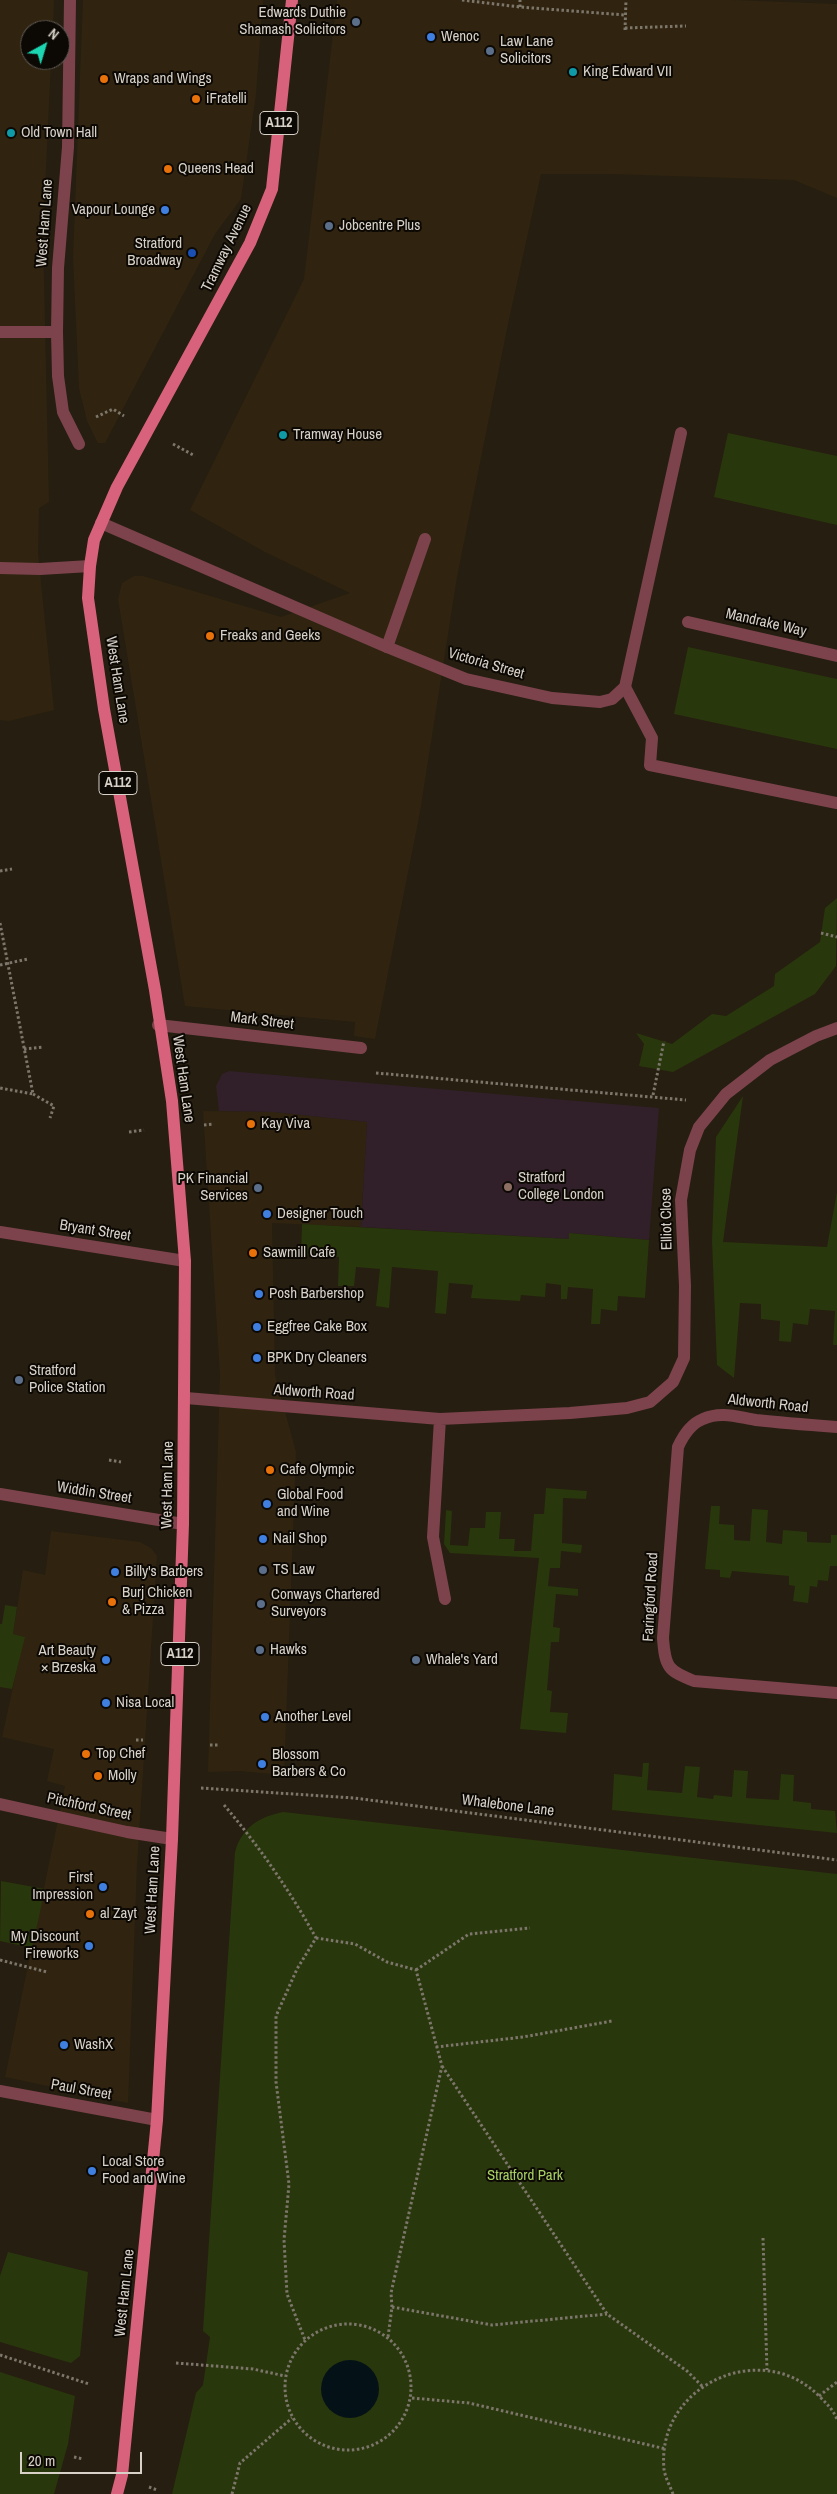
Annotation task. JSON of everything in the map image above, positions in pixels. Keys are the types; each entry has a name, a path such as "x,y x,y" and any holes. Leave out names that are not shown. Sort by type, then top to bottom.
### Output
{"main road":[{"name":"Tramway Avenue","path":"117,487 250,243 272,189 292,0"},
{"name":"West Ham Lane","path":"117,487 94,540 88,598 103,700 155,990 158,1025 172,1101 185,1261 186,1398 175,1785 157,2120 122,2475 117,2494"}],"street":[{"name":"West Ham Lane","path":"70,0 68,147 58,268 57,332 58,376 63,412 79,444"},
{"path":"0,332 57,332"},
{"path":"681,433 625,687 652,738 650,765 837,803"},
{"name":"Victoria Street","path":"101,523 466,679 552,698 600,702 612,699 625,687"},
{"path":"388,647 424,539"},
{"path":"0,568 40,569 90,566"},
{"name":"Mandrake Way","path":"688,622 837,656"},
{"name":"Mark Street","path":"158,1025 361,1048"},
{"name":"Elliot Close","path":"666,1391 679,1373 684,1358 685,1286 681,1200 690,1150 699,1127 716,1104 770,1060 816,1036 837,1028"},
{"name":"Bryant Street","path":"0,1232 185,1261"},
{"name":"Aldworth Road","path":"186,1398 440,1419 627,1408 650,1402 666,1391"},
{"name":"Aldworth Road","path":"696,1422 710,1416 726,1414 756,1420 837,1427"},
{"path":"440,1419 434,1537 446,1599"},
{"name":"Faringford Road","path":"696,1422 683,1436 678,1447 663,1638 665,1657 675,1674 694,1681 837,1693"},
{"name":"Widdin Street","path":"0,1494 183,1524"},
{"name":"Pitchford Street","path":"0,1804 127,1832 172,1839"},
{"name":"Paul Street","path":"0,2091 157,2120"}],"path":[{"path":"462,0 520,8 626,15"},
{"path":"520,0 520,8"},
{"path":"626,0 625,29 686,26"},
{"path":"174,444 195,456"},
{"path":"0,871 12,869"},
{"path":"0,923 33,1094"},
{"path":"821,933 837,937"},
{"path":"0,965 28,959"},
{"path":"653,1095 664,1041"},
{"path":"24,1050 43,1047"},
{"path":"361,1048 374,1073 653,1095 716,1104"},
{"path":"0,1088 33,1094 54,1106 50,1118"},
{"path":"204,1125 214,1124"},
{"path":"129,1132 144,1130"},
{"path":"109,1460 122,1462"},
{"path":"136,1740 143,1740"},
{"path":"210,1745 220,1745"},
{"name":"Whalebone Lane","path":"175,1785 222,1790 354,1798 837,1860"},
{"path":"224,1805 246,1831 299,1907 316,1938"},
{"path":"316,1938 355,1944 387,1962 416,1970 470,1934 530,1928"},
{"path":"305,2340 288,2294 284,2240 289,2184 276,2082 276,2016 298,1969 316,1938"},
{"path":"0,1960 47,1972"},
{"path":"416,1970 442,2066 607,2314 687,2371 702,2386"},
{"path":"436,2047 523,2037 612,2021"},
{"path":"388,2337 392,2307 391,2293 442,2066"},
{"path":"763,2238 767,2370"},
{"path":"392,2307 492,2325 607,2314"},
{"path":"345,2323 366,2326 388,2337 402,2354 410,2374 412,2398 399,2425 382,2440 371,2446 349,2450 328,2446 308,2436 292,2418 285,2397 285,2376 293,2354 305,2340 323,2328 345,2323"},
{"path":"0,2355 88,2384"},
{"path":"176,2363 253,2369 285,2376"},
{"path":"672,2494 664,2469 667,2437 680,2408 702,2386 744,2369 776,2371 806,2383 832,2408 837,2419"},
{"path":"819,2396 837,2382"},
{"path":"412,2398 469,2403 666,2449"},
{"path":"232,2494 240,2463 292,2418"},
{"path":"74,2456 82,2459"},
{"path":"149,2487 157,2490"}],"shaded area":[{"path":"0,0 54,0 53,20 20,20 20,70 51,70 43,234 49,502 39,508 38,553 54,710 9,721 0,720"},
{"path":"83,0 263,0 256,94 241,199 215,234 105,443 98,443 87,421 79,388 73,258"},
{"path":"337,0 733,0 837,4 837,198 794,180 611,174 541,174 508,324 457,577 420,812 375,1039 354,1036 355,1022 185,1006 118,599 122,583 134,576 143,576 281,617 350,593 265,552 190,510 304,279"},
{"name":"Stratford College London","path":"229,1071 659,1108 649,1240 570,1233 569,1239 361,1227 367,1122 274,1112 219,1111 216,1086 222,1074"},
{"path":"203,1111 274,1112 367,1122 361,1227 272,1223 275,1375 296,1452 284,1775 240,1771 208,1772 220,1375"},
{"path":"51,1531 140,1542 151,1548 157,1556 137,1865 128,2103 5,2077 65,1786 47,1781 54,1749 2,1737 24,1637 13,1634 23,1570 45,1575"},
{"path":"344,2360 356,2360 371,2368 379,2383 379,2395 371,2410 356,2418 344,2418 329,2410 321,2395 321,2383 329,2368"}],"green space":[{"path":"728,433 837,456 837,525 714,497"},
{"path":"688,647 837,679 837,749 674,714"},
{"path":"837,898 836,966 815,994 673,1072 639,1066 644,1044 636,1033 672,1044 712,1014 726,1016 774,986 775,974 820,942 825,908"},
{"path":"743,1096 723,1242 827,1247 837,1192 837,1345 833,1345 835,1311 810,1309 808,1325 793,1323 791,1342 779,1341 780,1321 761,1319 761,1304 740,1303 734,1378 717,1365 712,1241 716,1137"},
{"path":"302,1224 569,1239 569,1233 649,1240 645,1298 618,1296 617,1311 601,1309 600,1324 591,1324 593,1289 568,1287 567,1299 561,1299 561,1285 546,1283 545,1297 521,1295 520,1301 471,1298 473,1285 449,1283 446,1314 435,1313 438,1271 392,1267 389,1308 376,1306 380,1269 356,1267 354,1286 338,1286 339,1257 301,1255"},
{"path":"546,1488 587,1491 586,1499 563,1498 562,1543 582,1545 581,1553 561,1551 560,1568 550,1568 548,1586 578,1589 578,1596 556,1594 553,1627 560,1628 559,1642 551,1642 547,1690 552,1691 550,1712 568,1713 566,1733 520,1729 539,1558 450,1553 444,1544 446,1510 452,1511 450,1545 468,1546 470,1528 485,1528 486,1512 501,1512 499,1539 515,1539 514,1551 531,1551 534,1514 544,1514"},
{"path":"711,1506 720,1506 719,1524 734,1525 734,1540 750,1541 752,1509 768,1510 766,1542 782,1544 783,1530 807,1532 807,1542 831,1543 831,1535 837,1535 837,1566 830,1566 828,1581 818,1580 817,1587 810,1586 808,1603 793,1601 795,1586 789,1585 789,1576 732,1571 730,1578 720,1577 720,1570 705,1569"},
{"path":"5,1605 17,1607 13,1634 25,1637 12,1689 0,1687 0,1624 2,1624"},
{"path":"643,1763 649,1763 647,1790 682,1793 685,1766 700,1767 697,1797 713,1799 714,1795 732,1797 734,1770 748,1771 746,1798 779,1800 781,1774 794,1775 793,1801 811,1803 811,1809 835,1811 837,1833 612,1810 614,1774 642,1777"},
{"name":"Stratford Park","path":"283,1812 837,1874 837,2494 172,2494 196,2393 203,2385 210,2337 203,2331 235,1852 242,1836 253,1824 266,1817"},
{"path":"1,1881 45,1889 32,1948 0,1941"},
{"path":"8,2252 88,2272 80,2356 71,2363 0,2342 0,2276"},
{"path":"0,2372 75,2396 68,2444 54,2494 0,2494"}],"place":[{"name":"Edwards Duthie Shamash Solicitors","path":"356,22"},
{"name":"Wenoc","path":"431,37"},
{"name":"Law Lane Solicitors","path":"490,51"},
{"name":"King Edward VII","path":"573,72"},
{"name":"Wraps and Wings","path":"104,79"},
{"name":"iFratelli","path":"196,99"},
{"name":"Old Town Hall","path":"11,133"},
{"name":"Queens Head","path":"168,169"},
{"name":"Vapour Lounge","path":"165,210"},
{"name":"Jobcentre Plus","path":"329,226"},
{"name":"Stratford Broadway","path":"192,253"},
{"name":"Tramway House","path":"283,435"},
{"name":"Freaks and Geeks","path":"210,636"},
{"name":"Kay Viva","path":"251,1124"},
{"name":"Stratford College London","path":"508,1187"},
{"name":"PK Financial Services","path":"258,1188"},
{"name":"Designer Touch","path":"267,1214"},
{"name":"Sawmill Cafe","path":"253,1253"},
{"name":"Posh Barbershop","path":"259,1294"},
{"name":"Eggfree Cake Box","path":"257,1327"},
{"name":"BPK Dry Cleaners","path":"257,1358"},
{"name":"Stratford Police Station","path":"19,1380"},
{"name":"Cafe Olympic","path":"270,1470"},
{"name":"Global Food and Wine","path":"267,1504"},
{"name":"Nail Shop","path":"263,1539"},
{"name":"TS Law","path":"263,1570"},
{"name":"Billy's Barbers","path":"115,1572"},
{"name":"Burj Chicken & Pizza","path":"112,1602"},
{"name":"Conways Chartered Surveyors","path":"261,1604"},
{"name":"Hawks","path":"260,1650"},
{"name":"Art Beauty × Brzeska","path":"106,1660"},
{"name":"Whale's Yard","path":"416,1660"},
{"name":"Nisa Local","path":"106,1703"},
{"name":"Another Level","path":"265,1717"},
{"name":"Top Chef","path":"86,1754"},
{"name":"Blossom Barbers & Co","path":"262,1764"},
{"name":"Molly","path":"98,1776"},
{"name":"First Impression","path":"103,1887"},
{"name":"al Zayt","path":"90,1914"},
{"name":"My Discount Fireworks","path":"89,1946"},
{"name":"WashX","path":"64,2045"},
{"name":"Local Store Food and Wine","path":"92,2171"}]}
